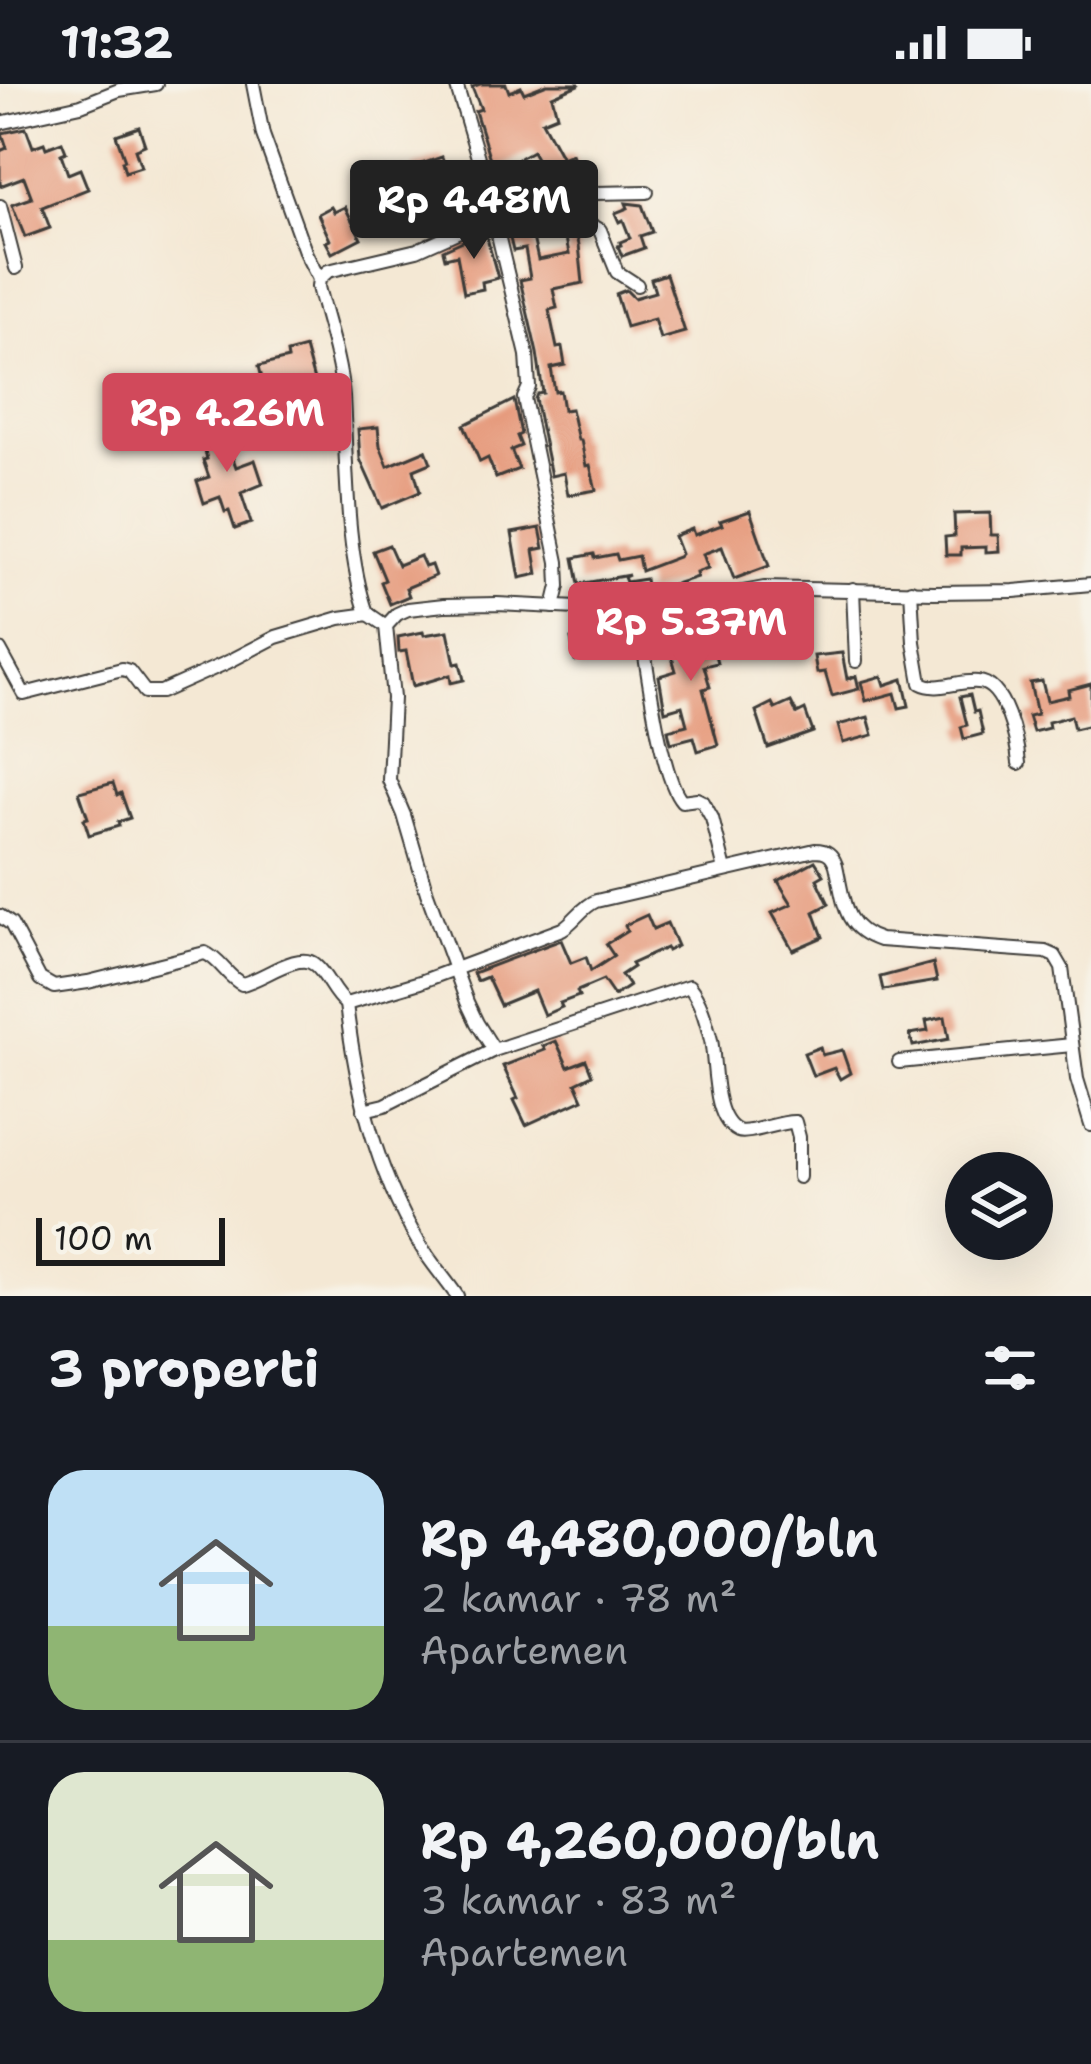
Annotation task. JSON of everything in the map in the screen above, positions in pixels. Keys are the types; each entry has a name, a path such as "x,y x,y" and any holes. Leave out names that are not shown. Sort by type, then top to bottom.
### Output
{"street":[{"path":"0,123 156,84"},
{"path":"253,84 263,136 319,279 340,374 358,575 369,614 386,626"},
{"path":"456,84 527,355 529,387 524,398 558,562 554,607"},
{"path":"319,279 328,272 417,250 493,213 579,196 647,192"},
{"path":"579,196 585,220 599,229 617,272 637,285"},
{"path":"0,206 16,268"},
{"path":"251,429 344,420"},
{"path":"494,1050 477,1023 389,780 393,698 386,626 397,614 419,607 497,604 638,611 700,607 764,588 1014,591 1091,584"},
{"path":"854,589 856,661"},
{"path":"910,590 921,683 928,687 981,681 990,685 1001,698 1018,743 1019,764"},
{"path":"638,611 658,732 674,790 682,801 697,799 708,810 725,870"},
{"path":"0,650 25,694 122,669 130,671 141,689 161,692 276,637 369,614"},
{"path":"346,1004 562,929 596,901 822,850 833,857 849,917 864,935 1055,956 1062,968 1077,1079 1091,1125"},
{"path":"0,916 10,924 40,979 55,987 205,953 242,984 289,963 313,962 346,1004 375,1151 415,1235 457,1296"},
{"path":"364,1109 385,1105 494,1050 688,986 703,1013 720,1106 730,1124 746,1132 795,1122 799,1177"},
{"path":"899,1062 1072,1045"}],"building":[{"path":"506,84 509,92 521,87 524,93 547,84 580,84 552,96 557,115 542,121 562,158 572,154 583,182 513,198 511,185 544,173 532,151 496,171 475,111 481,109 472,87"},
{"path":"139,127 145,145 135,149 141,167 125,172 116,135"},
{"path":"26,128 33,147 62,142 68,174 80,169 88,189 42,207 50,228 25,237 12,205 32,198 24,177 0,186 0,151 7,148 2,133"},
{"path":"442,157 449,176 419,187 413,167"},
{"path":"626,203 642,205 652,232 640,236 644,248 622,256 618,246 630,238 615,213 628,208"},
{"path":"331,207 334,212 345,207 361,238 332,253 318,214"},
{"path":"570,208 583,283 553,289 557,308 549,310 565,365 551,368 563,410 571,409 596,490 568,495 564,473 551,476 535,399 543,393 537,353 520,280 530,278 525,249 513,251 509,234 532,233 538,260 569,254 565,233 537,238 534,221"},
{"path":"485,231 498,278 482,282 483,289 464,293 457,255 445,258 443,250"},
{"path":"666,274 685,332 660,339 654,319 626,327 616,294 626,290 634,298 655,292 651,279"},
{"path":"305,348 322,410 293,412 291,404 264,404 259,366 288,359 287,353"},
{"path":"514,400 521,446 511,450 519,469 496,478 488,458 480,462 464,425"},
{"path":"239,427 242,437 227,441 236,467 255,460 263,484 241,493 251,523 235,529 220,497 204,503 197,481 209,477 200,432"},
{"path":"378,427 388,466 426,450 431,463 414,470 420,492 382,508 360,459 358,429"},
{"path":"750,511 769,566 734,579 722,547 703,554 708,568 696,572 697,577 647,593 645,579 626,582 624,577 629,575 579,584 574,558 638,556 641,571 681,554 674,536 692,529 694,535"},
{"path":"990,513 991,535 998,535 999,551 961,548 961,555 946,555 945,537 955,536 954,514"},
{"path":"540,528 544,548 534,550 538,574 520,578 512,533"},
{"path":"389,545 398,565 420,556 435,576 406,588 409,596 390,604 373,551"},
{"path":"709,615 717,663 704,666 710,687 703,689 718,745 698,751 694,737 671,743 668,730 687,725 682,706 665,711 659,676 676,671 666,637 700,627 698,618"},
{"path":"592,619 629,621 633,650 575,661 571,639 595,634"},
{"path":"448,631 464,680 451,683 450,675 413,686 398,637"},
{"path":"842,653 847,679 856,676 859,689 832,696 825,672 817,673 814,656"},
{"path":"882,676 885,685 903,679 909,706 899,708 895,693 866,701 861,682"},
{"path":"1042,681 1047,701 1091,684 1091,725 1074,729 1071,716 1033,732 1028,716 1037,714 1030,683"},
{"path":"970,695 983,734 964,739 961,727 967,725 960,697"},
{"path":"791,702 797,714 805,710 813,732 768,748 756,711 772,703 775,709"},
{"path":"868,717 873,735 843,743 838,725"},
{"path":"113,783 130,818 89,835 79,792"},
{"path":"815,861 824,875 817,879 829,904 814,912 823,937 793,950 772,913 792,904 778,881"},
{"path":"647,915 653,929 667,923 677,946 631,964 621,975 629,986 614,996 603,980 577,991 579,996 544,1015 534,991 500,1005 487,977 477,981 473,973 561,940 571,963 586,957 591,971 614,956 606,944 627,931 625,925"},
{"path":"933,963 937,981 883,990 880,977"},
{"path":"945,1017 949,1039 913,1046 910,1034 928,1031 926,1021"},
{"path":"556,1041 568,1067 586,1060 592,1075 576,1083 583,1099 526,1125 503,1066"},
{"path":"820,1047 822,1055 842,1050 850,1073 840,1079 834,1068 813,1076 804,1053"}]}
